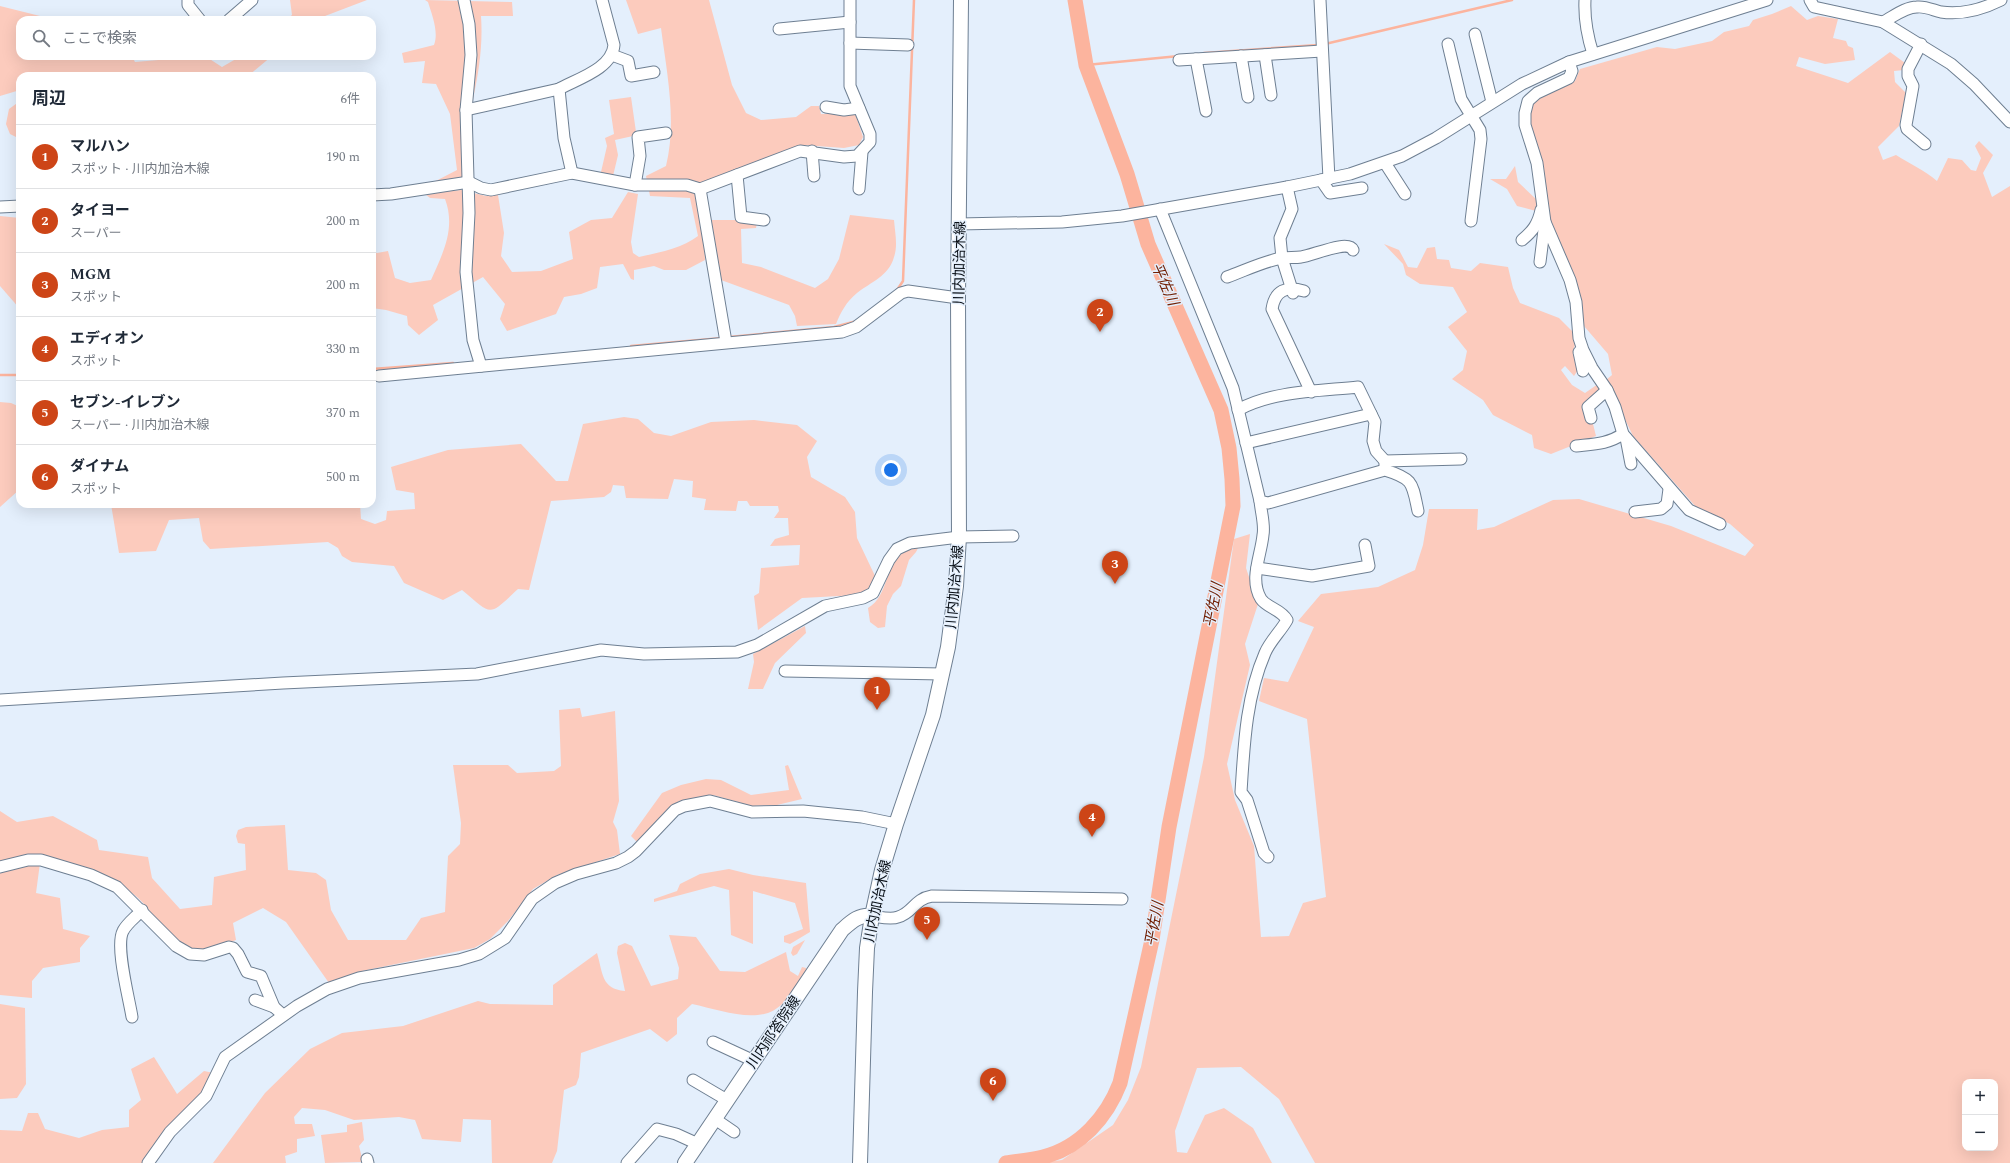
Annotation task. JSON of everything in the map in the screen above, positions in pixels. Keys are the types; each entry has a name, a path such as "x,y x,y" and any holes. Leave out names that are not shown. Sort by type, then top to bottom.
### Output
{"main road":[{"name":"川内加治木線","path":"860,1163 864,992 867,948 872,916 882,870 933,714 953,617 959,537 958,298 961,0"},
{"name":"川内祁答院線","path":"685,1163 842,930 852,921 864,915 872,916"}],"street":[{"path":"188,0 188,5 197,16"},
{"path":"234,16 252,0"},
{"path":"464,0 469,24 471,55 466,110 469,182 466,272 473,340 480,363"},
{"path":"466,110 559,89 601,67 612,55 614,45 602,0"},
{"path":"376,195 392,194 469,182 481,188 491,190 572,173 635,185 687,185 700,189 800,151 812,151 844,157 857,156 870,142 870,134 850,86 850,0"},
{"path":"1320,0 1325,180 1330,193 1362,188"},
{"path":"1585,0 1584,17 1586,31 1593,54"},
{"path":"959,224 1054,223 1122,216 1325,180 1385,162 1420,146 1522,84 1569,62 1768,0"},
{"path":"1810,0 1814,7 1883,22 1921,44 1951,64 1974,84 2010,122"},
{"path":"1883,22 1908,8 1917,6 1943,12 1973,10 1985,8 2001,0"},
{"path":"778,29 850,22"},
{"path":"1475,34 1492,102"},
{"path":"850,44 908,45"},
{"path":"1448,44 1461,99 1480,130 1481,139 1471,220"},
{"path":"1921,44 1908,68 1908,76 1914,86 1906,125 1907,129 1925,144"},
{"path":"1179,60 1265,55 1322,46"},
{"path":"612,55 628,61 631,76 654,72"},
{"path":"1265,55 1272,94"},
{"path":"1241,56 1248,97"},
{"path":"1196,59 1206,111"},
{"path":"1540,262 1545,222 1543,202 1537,163 1525,125 1525,113 1528,101 1537,94 1569,78 1572,71 1569,62"},
{"path":"559,89 564,138 572,173"},
{"path":"826,107 844,110 859,108"},
{"path":"635,185 640,156 638,137 666,133"},
{"path":"812,151 814,176"},
{"path":"859,189 862,152"},
{"path":"1385,162 1406,194"},
{"path":"737,175 741,217 764,220"},
{"path":"1287,187 1292,209 1280,238 1282,258 1296,291 1280,292 1274,299 1272,309 1311,392"},
{"path":"700,189 725,339"},
{"path":"1522,240 1533,231 1538,223 1543,202"},
{"path":"0,207 16,206"},
{"path":"1158,210 1233,388 1260,501 1264,534 1257,568 1257,589 1262,600 1284,615 1287,620 1266,652 1250,704 1246,729 1241,792 1247,800 1264,853 1268,857"},
{"path":"1545,222 1570,280 1576,302 1580,343 1579,356 1584,371"},
{"path":"1227,277 1282,258 1301,257 1321,253 1334,247 1348,246 1353,250"},
{"path":"380,376 480,363 725,339 842,332 856,327 901,293 908,291 958,298"},
{"path":"1580,343 1592,368 1607,390 1615,407 1631,464"},
{"path":"1238,410 1247,405 1288,394 1358,387 1375,422 1373,441 1376,451 1385,465 1408,480 1413,488 1418,511"},
{"path":"1591,418 1588,407 1607,390"},
{"path":"1246,443 1371,414"},
{"path":"1576,446 1603,444 1624,436"},
{"path":"1624,436 1689,510 1720,524"},
{"path":"1260,501 1268,502 1385,465 1461,459"},
{"path":"1635,512 1661,509 1667,504 1669,489"},
{"path":"0,700 283,683 477,674 601,650 644,654 737,652 757,645 825,606 864,598 873,593 889,560 897,549 910,543 959,537 1012,536"},
{"path":"1257,568 1312,576 1351,570 1369,566 1365,545"},
{"path":"785,671 942,674"},
{"path":"148,1163 170,1132 206,1096 225,1057 283,1015 327,989 359,978 459,960 479,954 505,938 532,899 555,883 576,874 616,863 628,857 636,851 675,810 702,801 710,801 752,812 803,811 862,817 896,824"},
{"path":"0,867 28,860 41,860 92,875 117,887 142,910 176,946 190,954 204,955 229,947 233,948 238,954 247,972 261,976 274,1007"},
{"path":"872,916 896,918 905,914 921,898 932,896 1122,899"},
{"path":"132,1017 121,960 120,938 123,930 142,910"},
{"path":"255,1000 274,1007 283,1015"},
{"path":"713,1042 754,1061"},
{"path":"693,1080 727,1100"},
{"path":"715,1119 734,1132"},
{"path":"627,1163 657,1129 676,1134 698,1144"}],"shaded area":[{"path":"290,0 367,0 325,16 291,16 292,15"},
{"path":"425,0 512,2 513,16 481,16 481,48 475,89 473,99 463,107 466,180 428,185 457,170 450,114 436,84 422,83 425,61 404,63 402,53 434,45 436,35 434,24 428,2"},
{"path":"626,0 709,0 732,85 746,113 761,120 796,117 811,106 819,106 821,114 855,113 863,137 859,145 844,148 803,145 702,184 705,260 686,270 664,270 654,266 634,270 634,280 631,279 623,264 600,267 597,288 581,294 564,297 556,314 507,331 500,319 505,304 483,277 433,305 438,320 419,335 408,325 407,316 376,309 376,253 388,251 395,278 410,283 431,280 440,260 449,230 448,210 445,199 430,198 425,194 461,190 486,196 498,195 504,233 501,256 512,272 541,271 573,259 569,232 591,220 612,218 628,192 638,194 631,242 633,253 639,257 677,247 698,236 690,198 650,196 646,176 666,166 671,132 670,97 661,28 638,34"},
{"path":"0,6 40,16 16,16 16,60 134,60 135,62 158,60 211,60 222,67 234,60 267,60 253,72 16,72 16,91 0,96"},
{"path":"1791,6 1807,20 1818,16 1838,19 1833,38 1846,41 1848,46 1853,48 1855,60 1825,64 1799,57 1796,66 1848,83 1890,52 1905,63 1904,70 1894,71 1895,82 1906,93 1899,126 1878,147 1883,160 1896,155 1922,170 1937,181 1948,158 1962,160 1971,170 1976,171 1981,158 1975,146 1979,141 1993,155 1983,173 1992,197 2010,186 2010,1163 1315,1163 1279,1099 1241,1067 1197,1068 1175,1131 1177,1152 1187,1153 1205,1115 1224,1108 1253,1128 1272,1163 1040,1163 1062,1160 1113,1125 1128,1100 1141,1067 1204,757 1234,539 1250,534 1246,568 1258,604 1245,644 1250,665 1227,764 1235,800 1254,846 1261,937 1289,936 1303,903 1326,897 1307,719 1259,701 1264,678 1288,682 1314,627 1298,621 1321,594 1378,587 1415,570 1423,545 1429,509 1478,509 1477,530 1494,527 1553,500 1579,499 1671,526 1745,556 1754,545 1730,524 1696,507 1633,436 1606,380 1612,375 1608,354 1584,326 1579,295 1549,219 1529,124 1532,104 1542,94 1575,81 1580,69 1657,47 1675,49 1712,41 1724,32 1749,26 1753,20"},
{"path":"631,97 636,132 633,136 615,140 618,155 613,176 601,172 607,146 605,138 614,134 609,100"},
{"path":"16,104 16,137 10,134 6,124 9,109"},
{"path":"1515,166 1518,182 1538,201 1536,211 1517,206 1507,189 1490,179 1506,179"},
{"path":"850,215 894,220 896,248 892,264 884,274 857,293 850,300 842,311 836,324 797,326 795,316 789,305 721,280 709,220 736,220 757,223 756,228 741,229 742,263 761,267 815,288 828,279 839,259"},
{"path":"0,216 16,218 16,304 0,286"},
{"path":"1384,244 1399,250 1408,267 1417,268 1427,248 1435,247 1437,259 1449,260 1451,268 1471,271 1480,263 1508,267 1513,288 1520,303 1559,318 1573,332 1576,342 1573,351 1578,370 1574,376 1565,366 1561,370 1572,385 1585,393 1598,384 1602,390 1583,406 1586,420 1593,424 1596,436 1551,454 1534,448 1532,435 1493,415 1483,400 1452,379 1463,370 1467,351 1448,327 1467,312 1453,287 1420,284 1406,275 1403,264"},
{"path":"0,402 16,405 16,493 0,507"},
{"path":"624,417 638,419 654,433 671,436 711,422 754,420 797,425 817,441 807,457 811,477 845,497 855,512 857,538 876,578 870,590 858,595 802,598 758,630 754,596 759,593 761,568 799,565 800,545 770,546 775,539 789,535 788,518 774,518 779,511 778,506 750,506 747,501 738,501 736,511 704,510 706,499 692,497 693,481 674,479 668,499 626,498 624,486 613,485 611,492 604,497 551,501 529,590 518,589 501,605 490,610 480,605 462,590 443,600 404,583 394,566 352,562 342,556 338,548 328,542 210,549 203,541 199,518 169,520 156,551 119,553 112,508 360,508 361,519 375,524 386,520 387,511 415,509 414,493 396,490 391,467 448,450 521,444 556,481 568,481 583,424"},
{"path":"919,546 909,560 901,586 893,594 887,606 885,627 878,628 870,622 868,608 875,603 880,596 889,572 898,558 904,552"},
{"path":"805,626 806,633 775,663 763,689 748,689 754,662 753,654"},
{"path":"580,708 582,717 615,711 619,801 613,822 617,830 620,854 557,875 533,889 508,921 490,939 474,948 362,971 329,983 286,922 263,908 233,923 236,940 210,949 199,950 185,946 177,941 169,935 137,897 119,885 96,873 62,861 46,858 0,863 0,811 17,822 53,816 97,840 99,850 148,857 152,878 180,909 212,905 214,877 246,870 245,844 238,843 236,836 238,830 246,827 285,825 288,870 316,873 326,880 331,910 348,940 406,940 421,918 445,912 448,856 460,844 461,823 453,765 508,765 517,773 554,771 561,766 559,710"},
{"path":"788,765 802,799 777,805 752,806 713,795 679,801 656,821 638,843 631,836 662,793 681,785 706,779 721,780 751,795 789,790 785,766"},
{"path":"40,863 36,893 60,898 63,929 90,936 80,948 80,962 43,968 32,981 32,998 0,995 0,871"},
{"path":"729,869 753,875 806,883 810,932 790,944 784,942 784,936 803,929 795,903 753,891 753,944 731,935 729,890 714,886 654,902 654,899 677,891 680,884 700,874"},
{"path":"669,935 696,937 720,971 745,972 786,952 790,971 798,976 802,967 806,968 808,975 779,1007 768,1013 759,1015 740,1015 692,1004 677,1018 677,1034 667,1042 650,1029 581,1053 579,1077 576,1085 564,1090 557,1151 552,1163 492,1163 491,1120 463,1119 461,1142 422,1139 415,1120 399,1117 354,1120 325,1110 302,1108 294,1117 295,1124 312,1124 315,1136 297,1139 297,1152 285,1156 286,1163 213,1163 265,1093 310,1049 342,1033 403,1026 478,1001 490,1004 553,1005 553,985 597,953 604,979 611,987 617,990 625,991 617,953 618,946 625,943 632,946 651,986 678,979 679,968"},
{"path":"805,940 797,954 793,956 791,953 793,947"},
{"path":"0,1004 25,1008 26,1084 17,1098 0,1099"},
{"path":"154,1057 177,1094 204,1071 214,1073 203,1095 144,1163 0,1163 0,1130 22,1131 28,1113 38,1113 45,1129 79,1138 102,1130 129,1127 129,1110 141,1100 131,1069"},
{"path":"362,1122 364,1140 359,1146 363,1162 325,1163 321,1135 347,1132 347,1125"}],"waterway":[{"path":"897,290 903,281 914,0"},
{"name":"平佐川","path":"1006,1163 1038,1158 1056,1153 1080,1139 1100,1119 1108,1108 1120,1083 1152,940 1169,827 1233,506 1229,448 1221,410 1148,244 1127,174 1086,65 1075,0"},
{"path":"1325,44 1512,0"},
{"path":"1204,53 1318,45"},
{"path":"1086,65 1179,56"},
{"path":"729,337 834,327 857,321"},
{"path":"631,346 722,338"},
{"path":"376,369 453,363"},
{"path":"0,375 16,375"}],"place":[{"name":"タイヨー","path":"1100,332"},
{"name":"MGM","path":"1115,584"},
{"name":"マルハン","path":"877,710"},
{"name":"エディオン","path":"1092,837"},
{"name":"セブン-イレブン","path":"927,940"},
{"name":"ダイナム","path":"993,1101"}]}
